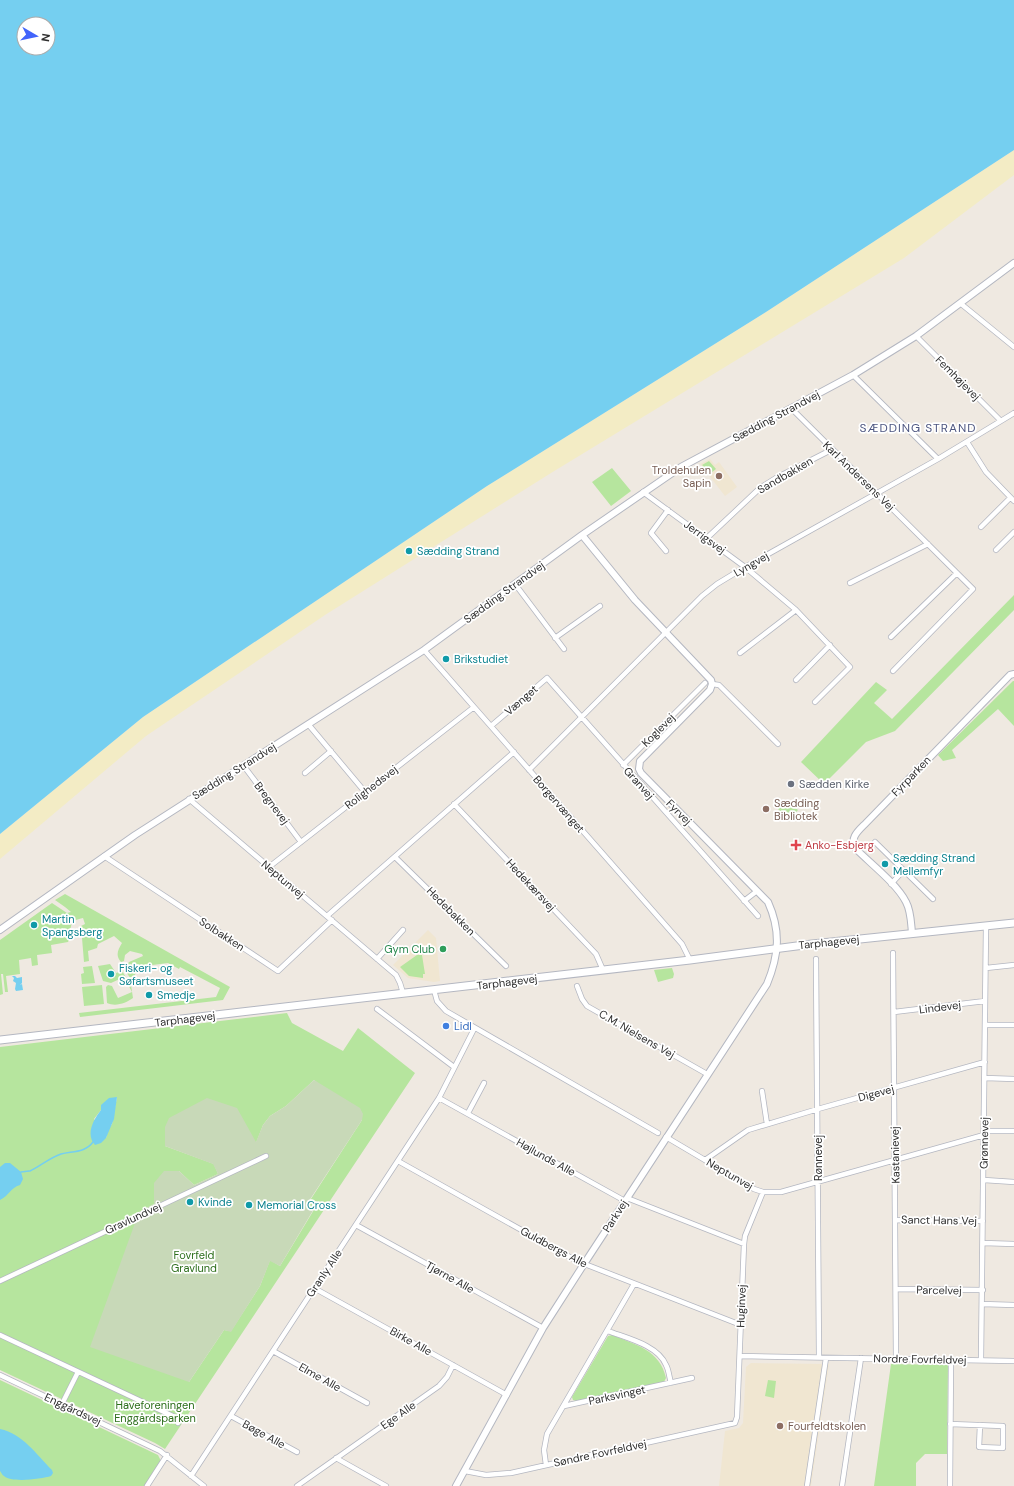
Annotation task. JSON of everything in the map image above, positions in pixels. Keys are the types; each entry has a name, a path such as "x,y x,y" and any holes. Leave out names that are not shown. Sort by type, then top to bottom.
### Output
{"main road":[{"name":"Tarphagevej","path":"0,1040 690,960 777,948 1014,922"}],"street":[{"name":"Sædding Strandvej","path":"0,930 104,856 243,765 424,650 643,492 682,467 853,375 916,336 1014,263"},
{"path":"960,303 1014,347"},
{"name":"Femhøjevej","path":"916,336 1000,421"},
{"path":"853,375 938,459"},
{"name":"Karl Andersens Vej","path":"790,408 973,589 893,671"},
{"name":"Lyngvej","path":"529,770 702,596 717,584 938,459 1014,413"},
{"path":"967,442 986,472 1012,500 981,527"},
{"name":"Sandbakken","path":"707,538 760,488 776,478 831,450"},
{"name":"Jerrigsvej","path":"643,492 745,567 796,610 850,667 815,702"},
{"path":"666,551 651,533 668,510"},
{"path":"996,550 1014,532"},
{"path":"582,535 635,600 709,677 712,684 719,685 778,744"},
{"path":"850,583 928,544"},
{"path":"890,637 957,573"},
{"path":"515,584 564,649"},
{"path":"555,638 600,606"},
{"path":"740,653 796,610"},
{"path":"796,680 830,645"},
{"name":"Borgervænget","path":"424,650 682,944 690,960"},
{"name":"Fyrparken","path":"912,933 906,903 892,884 856,849 853,843 855,835 1010,675 1014,674"},
{"name":"Vænget","path":"491,726 547,678 582,717"},
{"name":"Koglevej","path":"623,765 705,683"},
{"name":"Fyrvej","path":"712,684 710,690 640,761 639,769 640,773 768,902 774,918 777,948"},
{"path":"692,696 698,702"},
{"name":"Rolighedsvej","path":"269,867 474,707"},
{"name":"Granvej","path":"582,717 758,916"},
{"path":"308,724 365,792"},
{"path":"305,773 331,751"},
{"path":"326,916 514,752"},
{"name":"Bregnevej","path":"243,765 301,842"},
{"name":"Neptunvej","path":"189,800 396,975 403,993"},
{"name":"Hedekærsvej","path":"454,804 596,954 603,970"},
{"path":"875,842 933,899"},
{"name":"Solbakken","path":"104,856 278,971 332,920"},
{"name":"Hedebakken","path":"395,857 506,966"},
{"path":"892,884 904,870"},
{"path":"744,901 757,891"},
{"name":"Grønnevej","path":"981,1360 986,926"},
{"path":"377,959 403,930"},
{"name":"Parkvej","path":"456,1486 543,1328 767,984 773,969 777,948"},
{"name":"Kastanievej","path":"893,953 896,1358"},
{"name":"Rønnevej","path":"816,958 819,1357"},
{"path":"986,968 1014,965"},
{"name":"C.M. Nielsens Vej","path":"577,986 582,999 587,1006 707,1074"},
{"path":"434,990 437,1001 446,1012 658,1133"},
{"name":"Lindevej","path":"894,1012 985,1001"},
{"path":"377,1009 454,1068"},
{"path":"985,1025 1014,1026"},
{"name":"Granly Alle","path":"192,1476 439,1098 474,1029"},
{"name":"Digevej","path":"705,1160 748,1130 985,1062"},
{"path":"985,1078 1014,1078"},
{"path":"468,1114 484,1083"},
{"path":"762,1091 767,1124"},
{"name":"Højlunds Alle","path":"439,1098 626,1199 744,1244"},
{"name":"Neptunvej","path":"666,1137 754,1189 763,1192 781,1192 984,1133 1014,1131"},
{"name":"Gravlundvej","path":"0,1281 266,1156"},
{"name":"Guldbergs Alle","path":"398,1161 584,1264 741,1325"},
{"path":"984,1180 1014,1182"},
{"name":"Huginvej","path":"735,1423 737,1417 744,1244 745,1236 763,1192"},
{"name":"Sanct Hans Vej","path":"895,1220 983,1221"},
{"name":"Tjørne Alle","path":"356,1225 543,1328"},
{"path":"983,1243 1014,1244"},
{"name":"Parksvinget","path":"546,1465 544,1450 547,1434 634,1284"},
{"name":"Birke Alle","path":"314,1288 507,1395"},
{"name":"Parcelvej","path":"896,1289 983,1290"},
{"path":"982,1304 1014,1305"},
{"path":"608,1331 652,1348 666,1365 671,1383"},
{"path":"0,1335 177,1418 178,1423"},
{"name":"Elme Alle","path":"273,1351 367,1403"},
{"name":"Nordre Fovrfeldvej","path":"740,1356 1014,1361"},
{"path":"807,1486 826,1358"},
{"path":"842,1486 861,1358"},
{"path":"950,1486 951,1359"},
{"name":"Ege Alle","path":"297,1486 439,1386 447,1377 453,1365"},
{"path":"62,1404 78,1372"},
{"name":"Enggårdsvej","path":"0,1375 160,1451 167,1455 204,1486"},
{"name":"Parksvinget","path":"564,1406 692,1378"},
{"name":"Bøge Alle","path":"231,1416 297,1452"},
{"name":"Søndre Fovrfeldvej","path":"465,1471 486,1475 500,1475 735,1423"},
{"path":"950,1424 980,1425 1003,1426 1003,1448 979,1447 980,1425"},
{"path":"147,1486 167,1455"},
{"path":"336,1458 386,1486"}],"shaded area":[{"name":"Troldehulen Sapin","path":"710,459 715,465 719,462 737,487 725,496 700,464"},
{"path":"428,930 436,938 440,981 434,982 408,978 393,965"},
{"name":"Fourfeldtskolen","path":"751,1363 829,1364 811,1486 719,1486 725,1431 739,1428 743,1423 746,1367"}],"green space":[{"path":"709,461 716,469 711,473 702,465"},
{"path":"612,468 631,491 611,506 592,482"},
{"path":"1014,595 1014,610 895,731 866,742 824,784 801,762 876,682 887,690 874,703 892,719"},
{"path":"1013,681 1014,726 998,709 952,750 956,758 943,761 938,755"},
{"path":"787,800 798,810 789,819 778,809"},
{"path":"65,894 230,987 223,1000 80,1017 79,1013 216,997 220,988 180,967 179,969 168,963 137,967 134,979 131,979 125,968 129,962 143,956 142,954 130,951 125,955 124,961 121,962 118,955 118,950 122,943 114,936 98,944 97,948 88,951 89,961 84,962 81,926 85,924 83,918 73,922 68,942 51,945 52,953 37,955 38,965 32,966 31,958 19,960 20,974 6,976 8,992 5,992 3,974 1,974 3,994 0,995 0,940 52,903 67,913 71,912 55,900"},
{"path":"417,955 422,955 425,974 423,974 423,978 409,976 400,967"},
{"path":"110,964 116,973 122,971 131,985 133,998 124,1003 114,1005 107,1003 106,987 108,985 112,986 118,998 132,992 124,977 111,983 103,981 98,966"},
{"path":"92,966 95,983 82,984 81,974 84,973 83,967"},
{"path":"672,968 674,974 673,978 658,982 654,970"},
{"path":"102,985 104,1004 84,1006 82,987"},
{"name":"Haveforeningen Enggårdsparken","path":"287,1013 292,1023 343,1051 358,1028 415,1073 165,1449 0,1370 0,1047","holes":["314,1080 362,1120 307,1205 315,1208 280,1266 270,1260 260,1286 231,1331 224,1330 189,1382 139,1212 154,1204 179,1171 194,1185 218,1174 214,1164 165,1146 256,1143 263,1125 270,1116 286,1106","117,1097 112,1124 108,1130 106,1138 94,1119 101,1110"]},
{"name":"Fovrfeld Gravlund","path":"314,1080 360,1108 363,1114 362,1120 307,1204 315,1207 280,1266 270,1261 260,1286 231,1332 224,1330 189,1382 90,1347 139,1212 154,1204 154,1183 164,1171 179,1171 194,1185 218,1174 213,1164 165,1146 165,1127 169,1118 207,1098 237,1108 256,1142 263,1125 270,1116 286,1106"},
{"path":"612,1335 638,1346 653,1355 663,1369 666,1378 664,1382 576,1401 573,1400 572,1397 608,1336"},
{"path":"891,1364 948,1365 947,1454 925,1454 916,1463 916,1486 874,1486"},
{"path":"0,1380 158,1455 161,1461 144,1486 0,1486"},
{"path":"768,1380 776,1381 774,1398 765,1396"}],"sand":[{"name":"Sædding Strand","path":"1014,150 1014,175 904,258 551,473 325,615 146,736 0,859 0,834 143,717 487,486 766,312"}],"water":[{"path":"0,0 1014,0 1014,150 766,312 487,486 143,717 0,834"},
{"path":"12,976 17,978 22,977 22,983 20,985 22,984 23,990 16,991 16,983 13,981 14,978"},
{"path":"117,1097 114,1119 106,1138 101,1143 95,1145 91,1136 93,1122 101,1110 101,1105 109,1098"},
{"path":"5,1163 10,1163 21,1172 23,1179 20,1185 0,1200 0,1167"},
{"path":"0,1429 16,1435 29,1445 52,1470 53,1473 51,1476 20,1480 3,1476 0,1471"}],"waterway":[{"path":"30,1171 61,1154 82,1150 90,1146 93,1142"},
{"path":"21,1172 29,1171"}],"place":[{"name":"Troldehulen Sapin","path":"719,476"},
{"name":"Sædding Strand","path":"409,551"},
{"name":"Brikstudiet","path":"446,659"},
{"name":"Sædden Kirke","path":"791,784"},
{"name":"Sædding Bibliotek","path":"766,809"},
{"name":"Anko-Esbjerg","path":"796,845"},
{"name":"Sædding Strand Mellemfyr","path":"885,864"},
{"name":"Martin Spangsberg","path":"34,925"},
{"name":"Gym Club","path":"443,949"},
{"name":"Fiskeri- og Søfartsmuseet","path":"111,974"},
{"name":"Smedje","path":"149,995"},
{"name":"Lidl","path":"446,1026"},
{"name":"Kvinde","path":"190,1202"},
{"name":"Memorial Cross","path":"249,1205"},
{"name":"Fourfeldtskolen","path":"780,1426"}],"district":[{"name":"SÆDDING STRAND","path":"918,428"}]}
